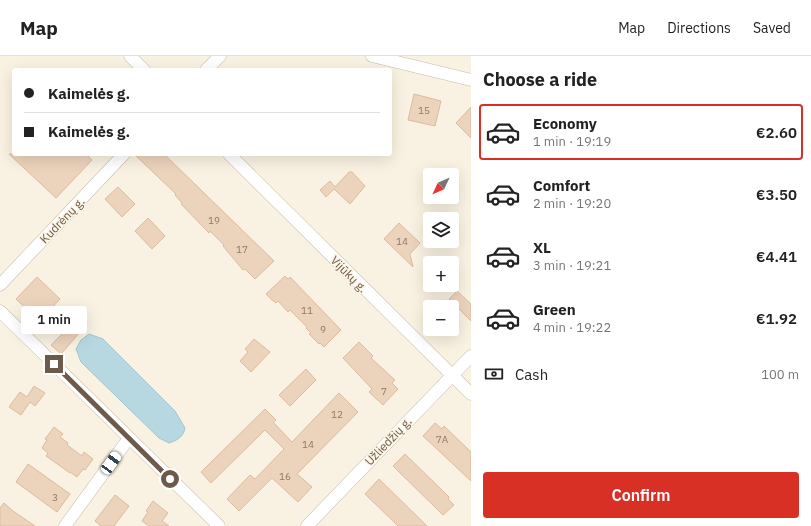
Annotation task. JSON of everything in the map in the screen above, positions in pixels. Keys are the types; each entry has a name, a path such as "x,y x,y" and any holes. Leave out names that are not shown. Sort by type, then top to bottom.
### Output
{"street":[{"path":"130,56 142,68"},
{"path":"208,68 220,56"},
{"path":"372,56 471,80"},
{"name":"Kudrėnų g.","path":"0,285 122,156"},
{"name":"Vijūkų g.","path":"231,156 471,394"},
{"path":"0,311 219,526"},
{"name":"Užliedžių g.","path":"307,526 471,356"},
{"path":"65,526 130,438"}],"water":[{"path":"89,334 103,339 175,411 185,428 180,438 169,443 159,438 81,362 76,349 81,340"}],"building":[{"path":"414,94 441,101 435,126 408,120"},
{"path":"471,107 471,138 456,123"},
{"path":"9,154 12,154 12,156 88,156 92,160 56,198"},
{"path":"136,156 166,156 274,261 255,279 245,269 243,270 223,246 224,245 210,231 209,233 181,204 182,203 175,195 176,194"},
{"path":"349,172 352,172 365,186 350,204 334,189 326,197 320,190 330,181 335,187"},
{"path":"118,187 135,204 122,217 105,199"},
{"path":"148,218 165,236 152,249 135,231"},
{"path":"399,223 420,243 410,254 413,267 384,239"},
{"path":"285,276 288,279 290,277 341,330 324,347 309,334 311,333 306,328 307,327 290,310 288,312 278,301 276,303 266,294"},
{"path":"37,277 60,299 47,313 40,306 32,314 16,299"},
{"path":"456,292 458,292 471,304 471,321 459,309 459,300 449,299"},
{"path":"80,316 87,324 61,354 51,345"},
{"path":"254,339 270,352 251,372 240,361 248,352 245,349"},
{"path":"359,342 373,356 371,358 395,380 392,383 398,389 383,405 369,392 372,389 343,358"},
{"path":"306,369 316,380 290,406 279,395"},
{"path":"34,386 45,393 35,406 30,402 21,415 9,407 20,392 27,397"},
{"path":"339,393 358,412 297,474 312,487 298,502 272,478 239,511 227,499 250,475 255,479 284,449 265,430 211,483 201,472 265,409 276,420 273,422 292,442"},
{"path":"435,423 442,429 444,426 471,452 471,481 423,436"},
{"path":"54,427 63,434 60,437 68,443 67,445 82,456 84,452 93,459 85,470 83,469 77,477 46,456 48,453 42,448 47,440 45,439"},
{"path":"405,454 449,497 448,499 454,505 443,515 393,466"},
{"path":"28,464 70,494 57,512 16,482"},
{"path":"379,479 427,526 398,526 365,494"},
{"path":"115,495 129,506 114,526 101,526 95,521"},
{"path":"153,501 168,513 162,521 169,526 149,526 142,521 148,512 146,511"},
{"path":"4,503 35,526 0,526 0,508"}],"route":[{"path":"54,364 170,479"}]}
